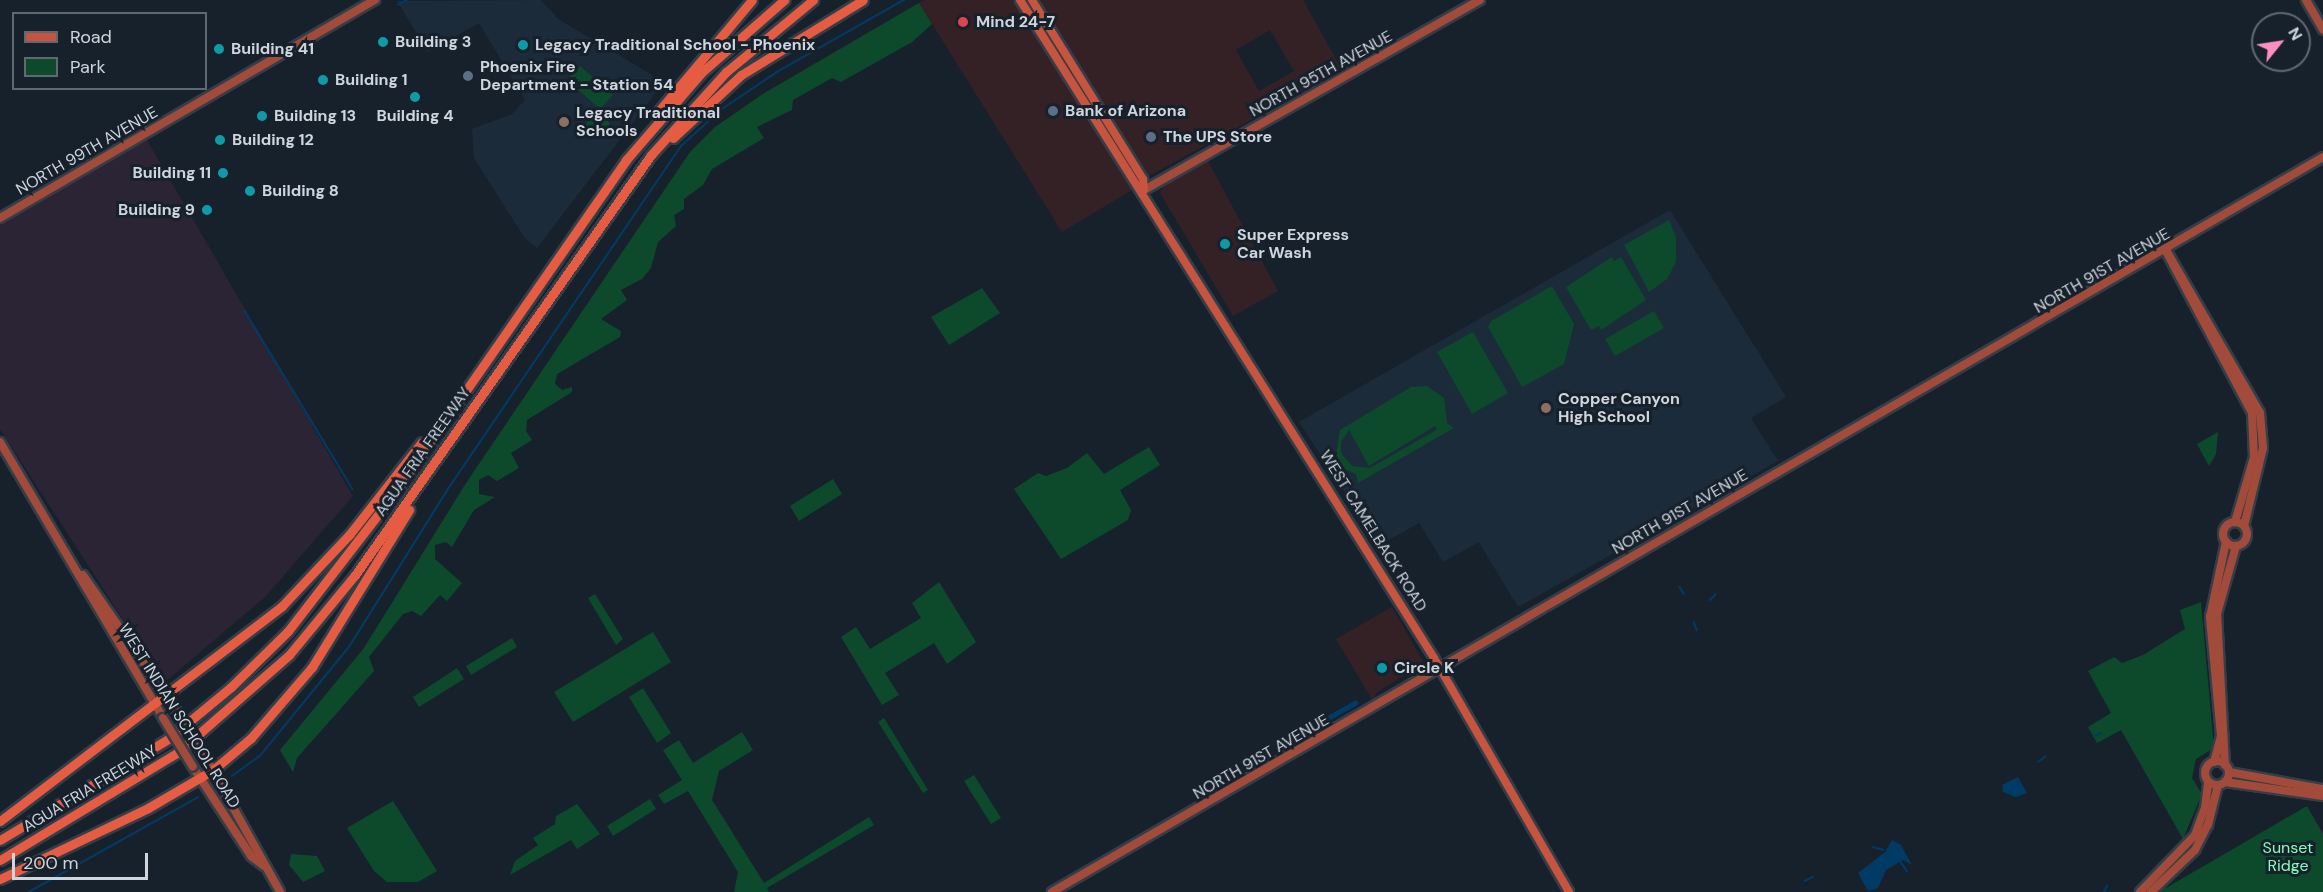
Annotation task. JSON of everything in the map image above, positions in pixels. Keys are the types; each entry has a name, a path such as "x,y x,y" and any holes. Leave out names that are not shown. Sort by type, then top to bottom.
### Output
{"highway":[{"path":"598,200 623,154 752,0"},
{"name":"AGUA FRIA FREEWAY","path":"0,840 168,739 260,660 332,578 598,200 687,87 784,0"},
{"name":"AGUA FRIA FREEWAY","path":"0,860 164,762 270,675 356,575 651,154 707,91 813,0"},
{"path":"609,213 680,130 728,85 863,0"},
{"path":"0,821 157,709 167,695 273,614 328,560 491,350"},
{"path":"0,879 116,824 200,778 213,770 258,731 303,680 504,363"}],"main road":[{"name":"NORTH 99TH AVENUE","path":"0,218 375,0"},
{"name":"WEST CAMELBACK ROAD","path":"1020,0 1135,184 1144,190 1441,669 1569,892"},
{"name":"WEST CAMELBACK ROAD","path":"1032,0 1143,179 1144,190"},
{"name":"NORTH 95TH AVENUE","path":"1144,190 1480,0"},
{"path":"2306,0 2323,28"},
{"path":"1029,14 1064,62 1074,68 1073,76 1089,111"},
{"name":"NORTH 91ST AVENUE","path":"1052,892 2323,158"},
{"path":"2140,892 2190,842 2205,808 2208,782 2205,769 2214,762 2221,736 2210,617 2226,542 2224,528 2235,522 2254,457 2252,413 2168,262 2166,250"},
{"path":"2151,892 2195,850 2208,825 2227,768 2217,614 2236,546 2246,538 2244,526 2263,448 2259,412 2166,250"},
{"name":"WEST INDIAN SCHOOL ROAD","path":"0,442 82,574 157,709 251,856 264,866"},
{"path":"2235,522 2244,526"},
{"path":"2226,542 2236,546"},
{"name":"WEST INDIAN SCHOOL ROAD","path":"82,574 93,583 206,757 260,850 264,866 280,892"},
{"path":"2214,762 2227,768 2323,789"},
{"path":"2208,782 2323,795"}],"shaded area":[{"name":"Legacy Traditional Schools","path":"541,0 558,19 664,82 537,248 524,237 474,158 472,129 512,114 525,100 479,23 428,52 397,1"},
{"path":"925,0 1015,0 1132,190 1062,232 919,3"},
{"path":"1038,0 1303,0 1342,70 1149,176","holes":["1270,30 1294,71 1259,91 1236,50"]},
{"path":"147,140 353,496 266,596 164,683 0,429 0,226"},
{"path":"1208,161 1278,291 1233,316 1160,193 1164,185"},
{"name":"Copper Canyon High School","path":"1670,210 1786,397 1751,418 1778,461 1518,607 1479,542 1443,562 1419,523 1382,544 1374,537 1299,422"},
{"path":"1392,607 1424,663 1376,693 1373,701 1336,639"}],"green space":[{"path":"919,3 932,24 912,42 841,82 832,78 793,100 792,110 757,127 764,138 712,169 703,185 684,199 684,209 674,215 676,226 658,242 651,268 642,279 621,290 627,300 601,319 621,331 620,337 557,374 555,384 562,390 572,387 572,392 527,420 526,431 532,440 511,453 519,468 497,481 488,475 479,480 479,494 495,497 474,510 452,547 446,542 435,545 435,559 462,583 447,601 440,595 421,616 412,611 403,614 369,657 374,671 297,758 293,772 280,750 364,648 466,483 690,152 715,127 766,92"},
{"path":"580,66 613,95 600,109 567,80"},
{"path":"598,115 607,118 610,127 607,136 598,139 589,136 586,127 589,118"},
{"path":"1669,220 1676,237 1676,262 1667,279 1649,292 1624,245"},
{"path":"1612,257 1614,261 1621,257 1646,300 1601,330 1599,326 1591,330 1566,287"},
{"path":"1552,286 1574,324 1564,364 1522,387 1488,327 1491,321"},
{"path":"982,288 1000,313 949,345 931,317"},
{"path":"1654,311 1664,328 1615,356 1605,339"},
{"path":"1473,332 1508,393 1472,414 1437,352"},
{"path":"1427,386 1444,398 1447,423 1454,428 1358,483 1356,474 1345,469 1336,455 1340,430 1411,387","holes":["1435,426 1437,429 1370,468 1352,466 1341,453 1341,442 1349,430 1369,466"]},
{"path":"2218,432 2216,454 2209,466 2197,444"},
{"path":"1149,447 1160,465 1120,490 1131,510 1128,520 1061,559 1014,489 1038,473 1046,476 1067,468 1087,453 1104,474"},
{"path":"833,479 842,494 799,521 790,506"},
{"path":"939,582 976,642 947,664 934,643 885,673 899,695 882,705 841,637 856,627 870,649 921,618 912,603"},
{"path":"595,594 623,639 616,645 588,598"},
{"path":"2201,602 2214,748 2196,759 2192,778 2202,794 2183,839 2121,730 2097,743 2088,727 2111,713 2088,671 2114,657 2122,663 2143,655 2185,629 2180,610"},
{"path":"653,632 671,662 573,722 554,692"},
{"path":"512,638 517,647 471,675 466,666"},
{"path":"457,668 464,679 419,707 413,697"},
{"path":"643,688 671,733 657,743 629,697"},
{"path":"884,718 928,790 923,793 878,722"},
{"path":"742,732 753,750 719,771 712,800 764,883 869,817 874,825 767,888 769,892 734,892 738,872 688,791 664,804 658,795 682,780 663,750 679,740 693,763"},
{"path":"974,775 1001,818 991,824 964,781"},
{"path":"650,799 656,809 613,836 607,826"},
{"path":"393,801 437,871 418,882 387,882 374,871 347,828"},
{"path":"577,804 600,834 577,849 571,840 510,875 515,861 538,845 533,838 555,824 556,816"},
{"name":"Sunset Ridge","path":"2307,806 2323,834 2323,892 2159,892"},
{"path":"291,854 317,856 325,871 303,882 289,865"}],"water":[{"path":"2018,777 2027,793 2016,797 2003,792 2002,785"},
{"path":"1892,840 1901,845 1912,865 1903,860 1886,870 1878,888 1868,891 1858,873 1885,852"}],"waterway":[{"path":"398,5 407,0"},
{"path":"232,776 260,756 349,647 448,489 681,146 722,109 777,72 904,0"},
{"path":"245,311 353,489"},
{"path":"1680,587 1684,594"},
{"path":"1710,600 1716,594"},
{"path":"1694,622 1697,630"},
{"path":"1308,729 1355,703"},
{"path":"2094,737 2101,733"},
{"path":"2038,762 2045,757"},
{"path":"29,892 198,797"},
{"path":"1873,847 1884,850"},
{"path":"1901,862 1907,871"},
{"path":"1805,881 1813,877"},
{"path":"2104,892 2107,886"}],"place":[{"name":"Mind 24-7","path":"963,22"},
{"name":"Building 3","path":"383,42"},
{"name":"Legacy Traditional School - Phoenix","path":"523,45"},
{"name":"Building 41","path":"219,49"},
{"name":"Phoenix Fire Department - Station 54","path":"468,76"},
{"name":"Building 1","path":"323,80"},
{"name":"Building 4","path":"415,97"},
{"name":"Bank of Arizona","path":"1053,111"},
{"name":"Building 13","path":"262,116"},
{"name":"Legacy Traditional Schools","path":"564,122"},
{"name":"The UPS Store","path":"1151,137"},
{"name":"Building 12","path":"220,140"},
{"name":"Building 11","path":"223,173"},
{"name":"Building 8","path":"250,191"},
{"name":"Building 9","path":"207,210"},
{"name":"Super Express Car Wash","path":"1225,244"},
{"name":"Copper Canyon High School","path":"1546,408"},
{"name":"Circle K","path":"1382,668"}]}
